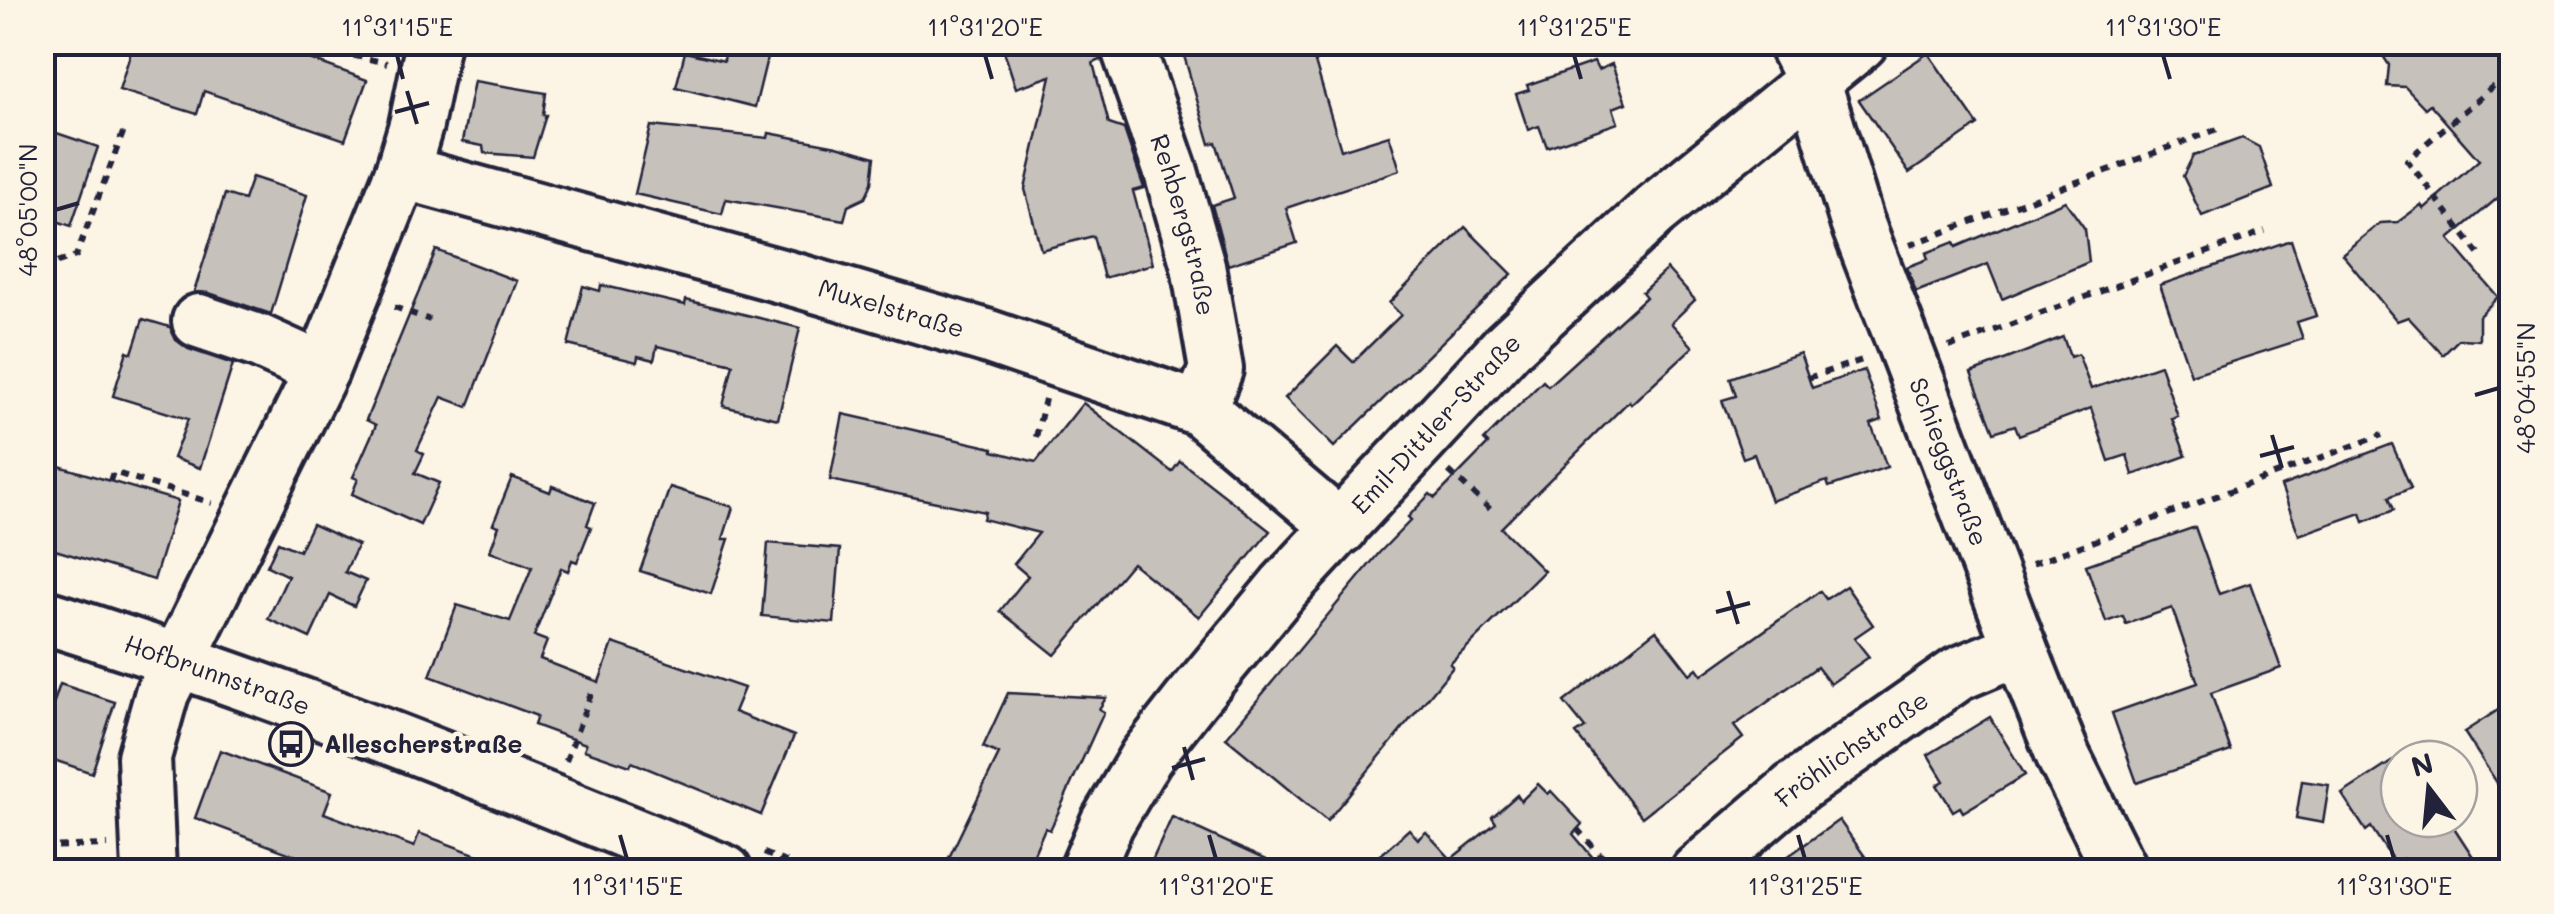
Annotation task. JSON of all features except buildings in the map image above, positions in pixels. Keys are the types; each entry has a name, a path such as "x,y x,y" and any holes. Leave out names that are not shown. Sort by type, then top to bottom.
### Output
{"street":[{"name":"Rehbergstraße","path":"1126,42 1198,266 1216,370 1200,409"},
{"name":"Emil-Dittler-Straße","path":"1086,872 1107,823 1146,757 1284,587 1508,346 1640,224 1804,61 1861,42"},
{"path":"149,858 144,757 162,693 322,370 402,172 416,125 411,53"},
{"name":"Schieggstraße","path":"1804,61 1872,260 2020,648 2064,758 2121,872"},
{"name":"Muxelstraße","path":"402,172 986,336 1200,409 1340,528"},
{"path":"199,321 258,341 322,370"},
{"name":"Hofbrunnstraße","path":"42,616 177,658 394,739 726,872"},
{"name":"Fröhlichstraße","path":"1697,872 1794,789 1958,674 2020,648"}],"path":[{"path":"291,42 411,53"},
{"path":"2479,254 2407,160 2512,70"},
{"path":"42,267 76,256 126,125"},
{"path":"1872,260 2223,127"},
{"path":"1910,361 2265,231"},
{"path":"1808,378 1852,364"},
{"path":"1994,578 2382,435"},
{"path":"1419,442 1492,511"},
{"path":"110,481 113,472 216,504"},
{"path":"575,738 593,688"},
{"path":"1578,829 1616,872"},
{"path":"42,846 149,858"}],"place":[{"name":"Allescherstraße","path":"291,744"}]}
